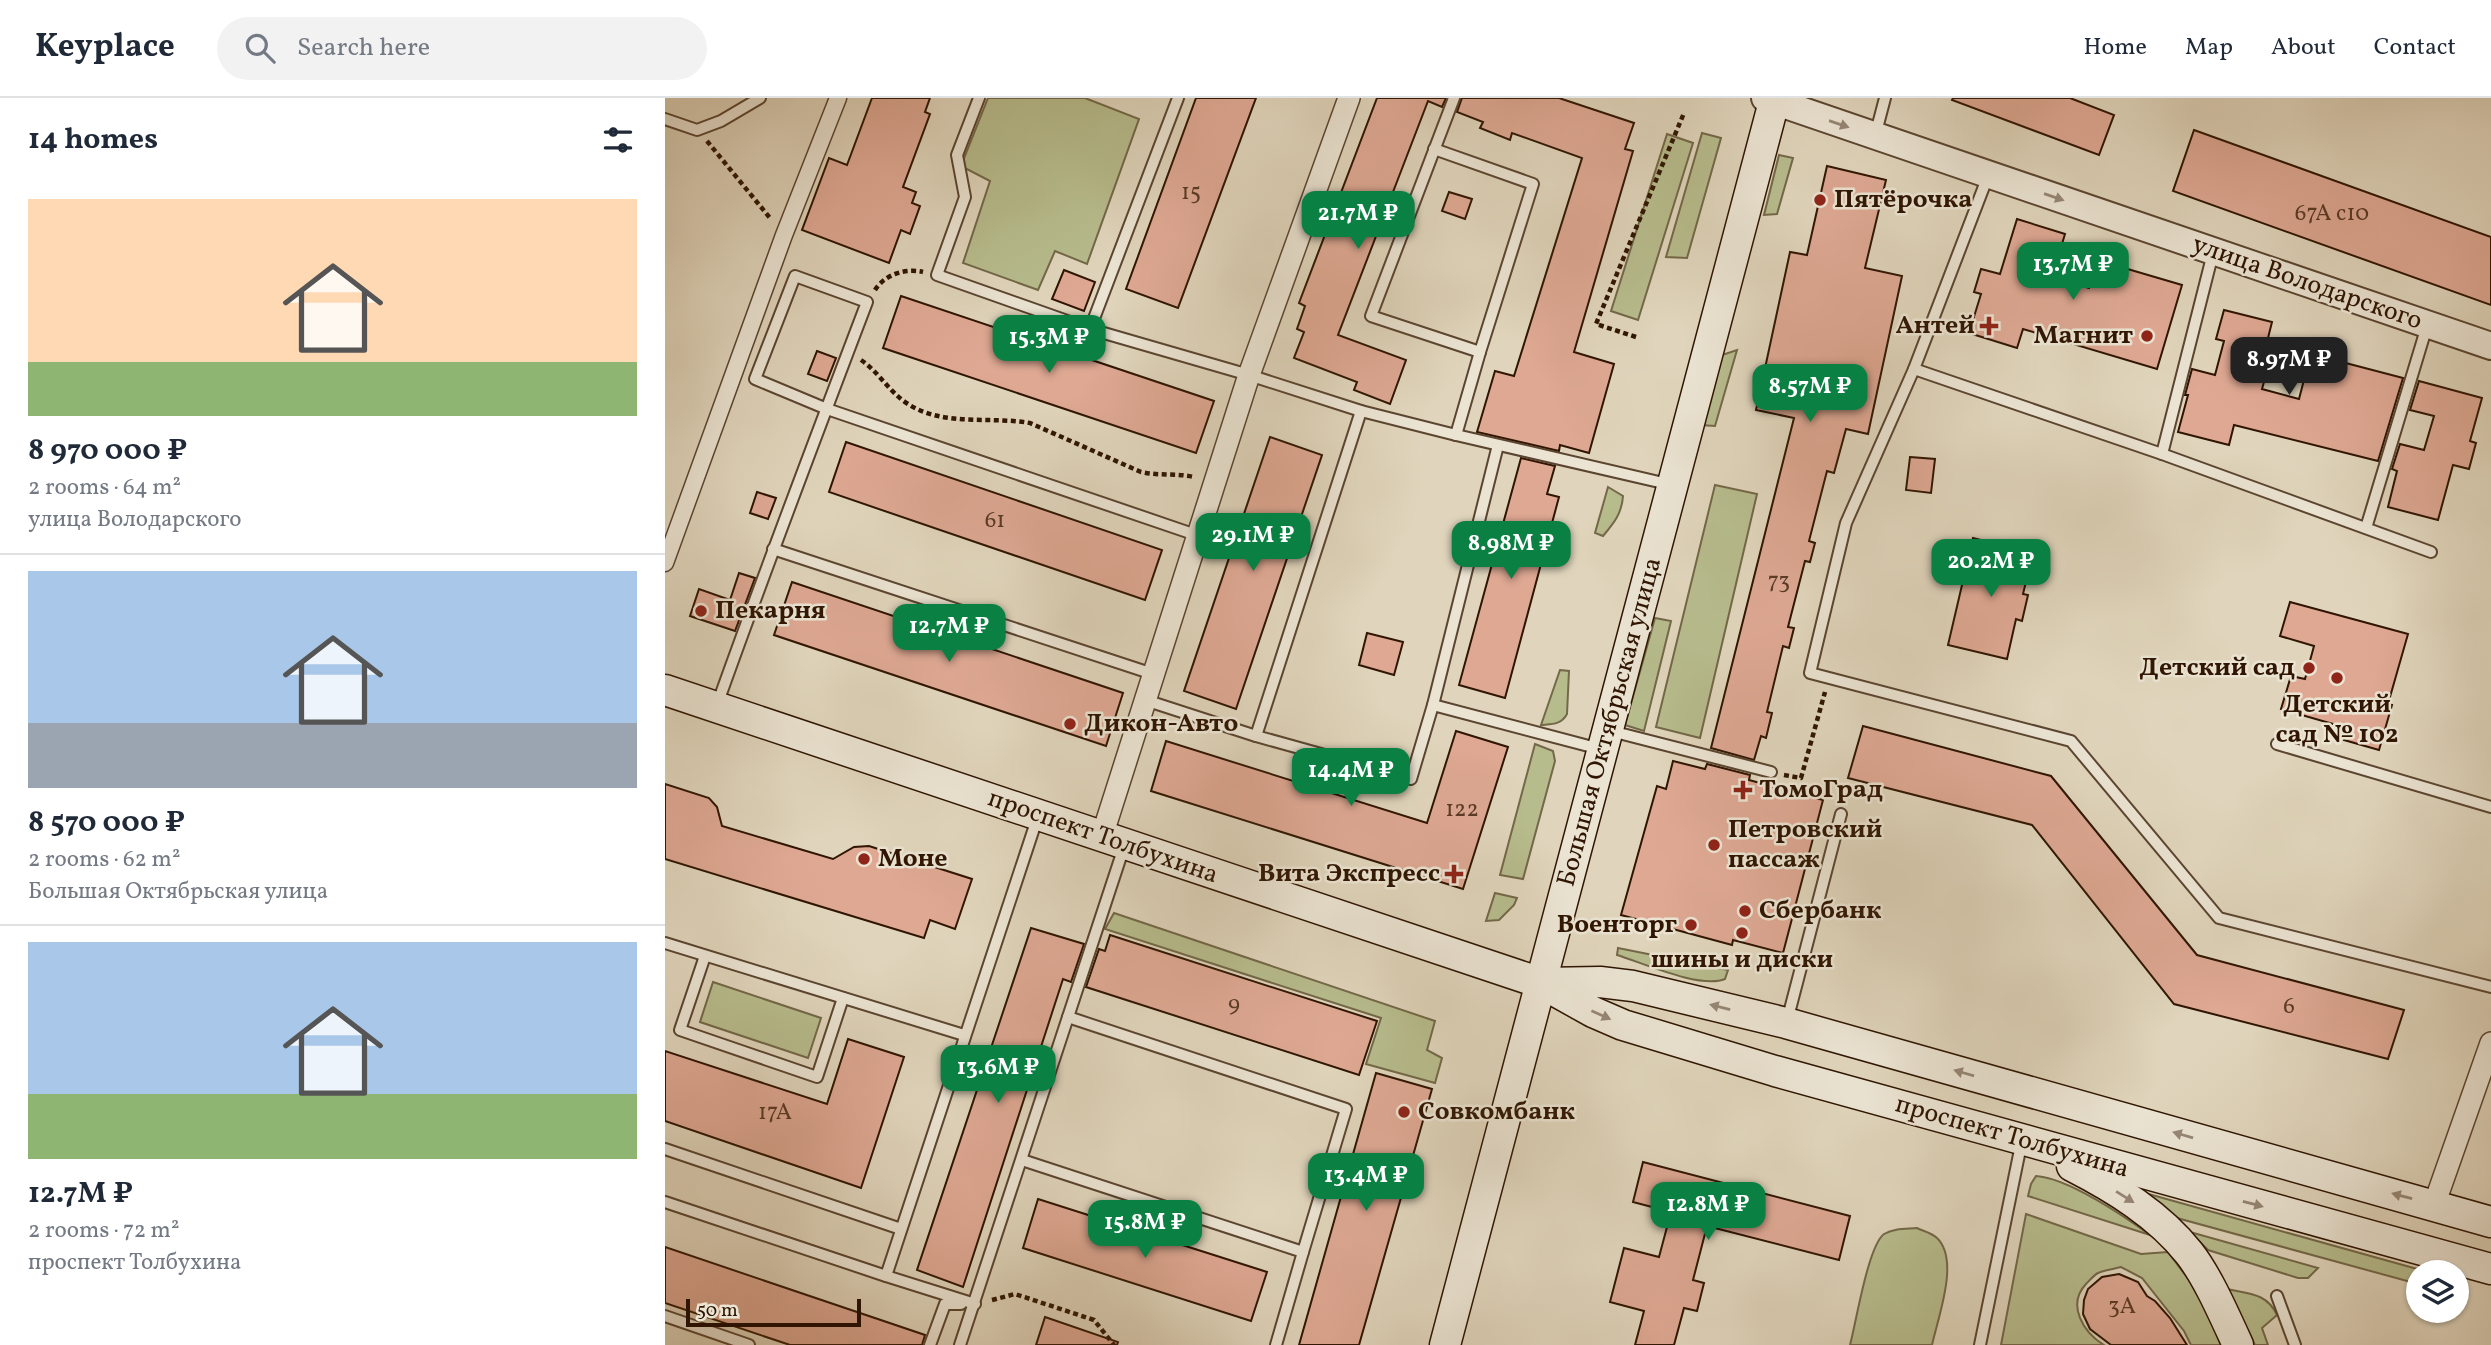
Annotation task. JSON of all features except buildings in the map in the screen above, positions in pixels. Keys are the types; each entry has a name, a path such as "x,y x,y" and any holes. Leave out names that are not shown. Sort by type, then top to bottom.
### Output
{"main road":[{"name":"Большая Октябрьская улица","path":"1445,1345 1673,485 1771,99"},
{"name":"проспект Толбухина","path":"665,690 1541,984 1623,1025 1775,1071 2491,1269"},
{"name":"проспект Толбухина","path":"1541,984 1600,982 1633,986 1786,1023 2491,1222"},
{"path":"2022,1140 2095,1178 2144,1208 2190,1254 2223,1312 2238,1345"}],"street":[{"path":"665,563 784,235 838,98"},
{"path":"1113,840 1153,674 1249,374 1349,98"},
{"name":"улица Володарского","path":"1771,99 2491,346"},
{"path":"2434,1205 2489,1054"}],"lane":[{"path":"665,119 697,130 721,121 760,98"},
{"path":"979,98 957,155 965,197 937,275 1090,329 1249,374 1361,411 1673,485"},
{"path":"1090,329 1178,98"},
{"path":"1454,98 1371,316 1479,352"},
{"path":"1874,136 1885,98"},
{"path":"1434,149 1533,184 1479,352 1456,435"},
{"path":"1989,174 1914,369 1846,523 1811,673 2071,741 2219,918 2491,987"},
{"path":"2162,454 2213,251"},
{"path":"716,707 773,549 827,409 867,302 795,276 755,379 827,409 1199,536"},
{"path":"2366,528 2427,324"},
{"path":"1914,369 2162,454 2431,552"},
{"path":"1255,736 1361,411"},
{"path":"1145,700 1255,736 1411,779 1433,705 1498,445"},
{"path":"773,549 1153,674"},
{"path":"1433,705 1771,772"},
{"path":"2277,744 2491,807"},
{"path":"1786,1023 1841,814"},
{"path":"886,1276 1038,815"},
{"path":"960,1345 1068,1017 1113,840"},
{"path":"665,943 964,1035"},
{"path":"705,956 680,1031 817,1077 842,998"},
{"path":"1068,1017 1346,1109 1276,1345"},
{"path":"1980,1345 2022,1140"},
{"path":"665,1149 901,1228"},
{"path":"1022,1160 1303,1252"},
{"path":"665,1202 975,1304"},
{"path":"2277,1296 2295,1345"},
{"path":"930,1345 945,1304 975,1304"},
{"path":"665,1316 749,1345"}],"path":[{"path":"1636,338 1596,324 1683,113"},
{"path":"697,130 784,235"},
{"path":"867,302 879,285 896,274 911,269 937,275"},
{"path":"849,351 869,365 903,401 921,410 941,417 1030,423 1141,472 1158,475 1177,473 1216,483"},
{"path":"1771,772 1801,778 1829,678"},
{"path":"975,1304 1015,1294 1094,1320 1114,1345"}],"green space":[{"path":"988,98 1085,98 1139,119 1087,264 1055,251 1038,290 963,263 990,181 961,166"},
{"path":"1702,133 1721,138 1687,258 1666,257"},
{"path":"1667,134 1693,143 1638,320 1611,311"},
{"path":"1779,155 1793,158 1777,214 1764,215"},
{"path":"1737,350 1715,426 1700,425 1719,356"},
{"path":"1715,485 1757,494 1700,738 1656,727"},
{"path":"1608,487 1623,496 1617,518 1603,536 1595,533"},
{"path":"1655,618 1671,621 1644,731 1625,725"},
{"path":"1560,670 1569,671 1567,714 1559,722 1541,725"},
{"path":"1535,744 1553,751 1555,761 1523,879 1500,875"},
{"path":"1495,893 1517,898 1514,905 1499,920 1486,921"},
{"path":"1114,913 1435,1021 1427,1050 1442,1058 1435,1083 1366,1064 1381,1018 1105,929"},
{"path":"1618,948 1728,970 1725,979 1701,981 1617,955"},
{"path":"713,982 821,1018 808,1058 700,1022"},
{"path":"2036,1176 2064,1183 2150,1235 2028,1196"},
{"path":"2145,1193 2406,1266 2406,1281 2166,1215"},
{"path":"2026,1214 2141,1254 2168,1252 2204,1300 2226,1345 2191,1345 2184,1331 2142,1278 2121,1267 2095,1275 2080,1292 2078,1301 2084,1326 2104,1345 2001,1345"},
{"path":"1917,1228 1937,1238 1944,1248 1947,1260 1945,1289 1932,1345 1850,1345 1863,1286 1878,1241 1884,1234 1892,1231"},
{"path":"2190,1232 2318,1268 2308,1278 2298,1278 2208,1250"},
{"path":"2227,1289 2263,1298 2273,1308 2277,1315 2262,1328 2268,1345 2255,1345"}],"place":[{"name":"Пятёрочка","path":"1820,200"},
{"name":"Антей","path":"1989,326"},
{"name":"Магнит","path":"2147,336"},
{"name":"Пекарня","path":"701,611"},
{"name":"Детский сад","path":"2309,668"},
{"name":"Детский сад № 102","path":"2337,678"},
{"name":"Дикон-Авто","path":"1070,724"},
{"name":"ТомоГрад","path":"1743,790"},
{"name":"Петровский пассаж","path":"1714,845"},
{"name":"Моне","path":"864,859"},
{"name":"Вита Экспресс","path":"1454,874"},
{"name":"Сбербанк","path":"1745,911"},
{"name":"Военторг","path":"1691,925"},
{"name":"шины и диски","path":"1742,933"},
{"name":"Совкомбанк","path":"1404,1112"}]}
